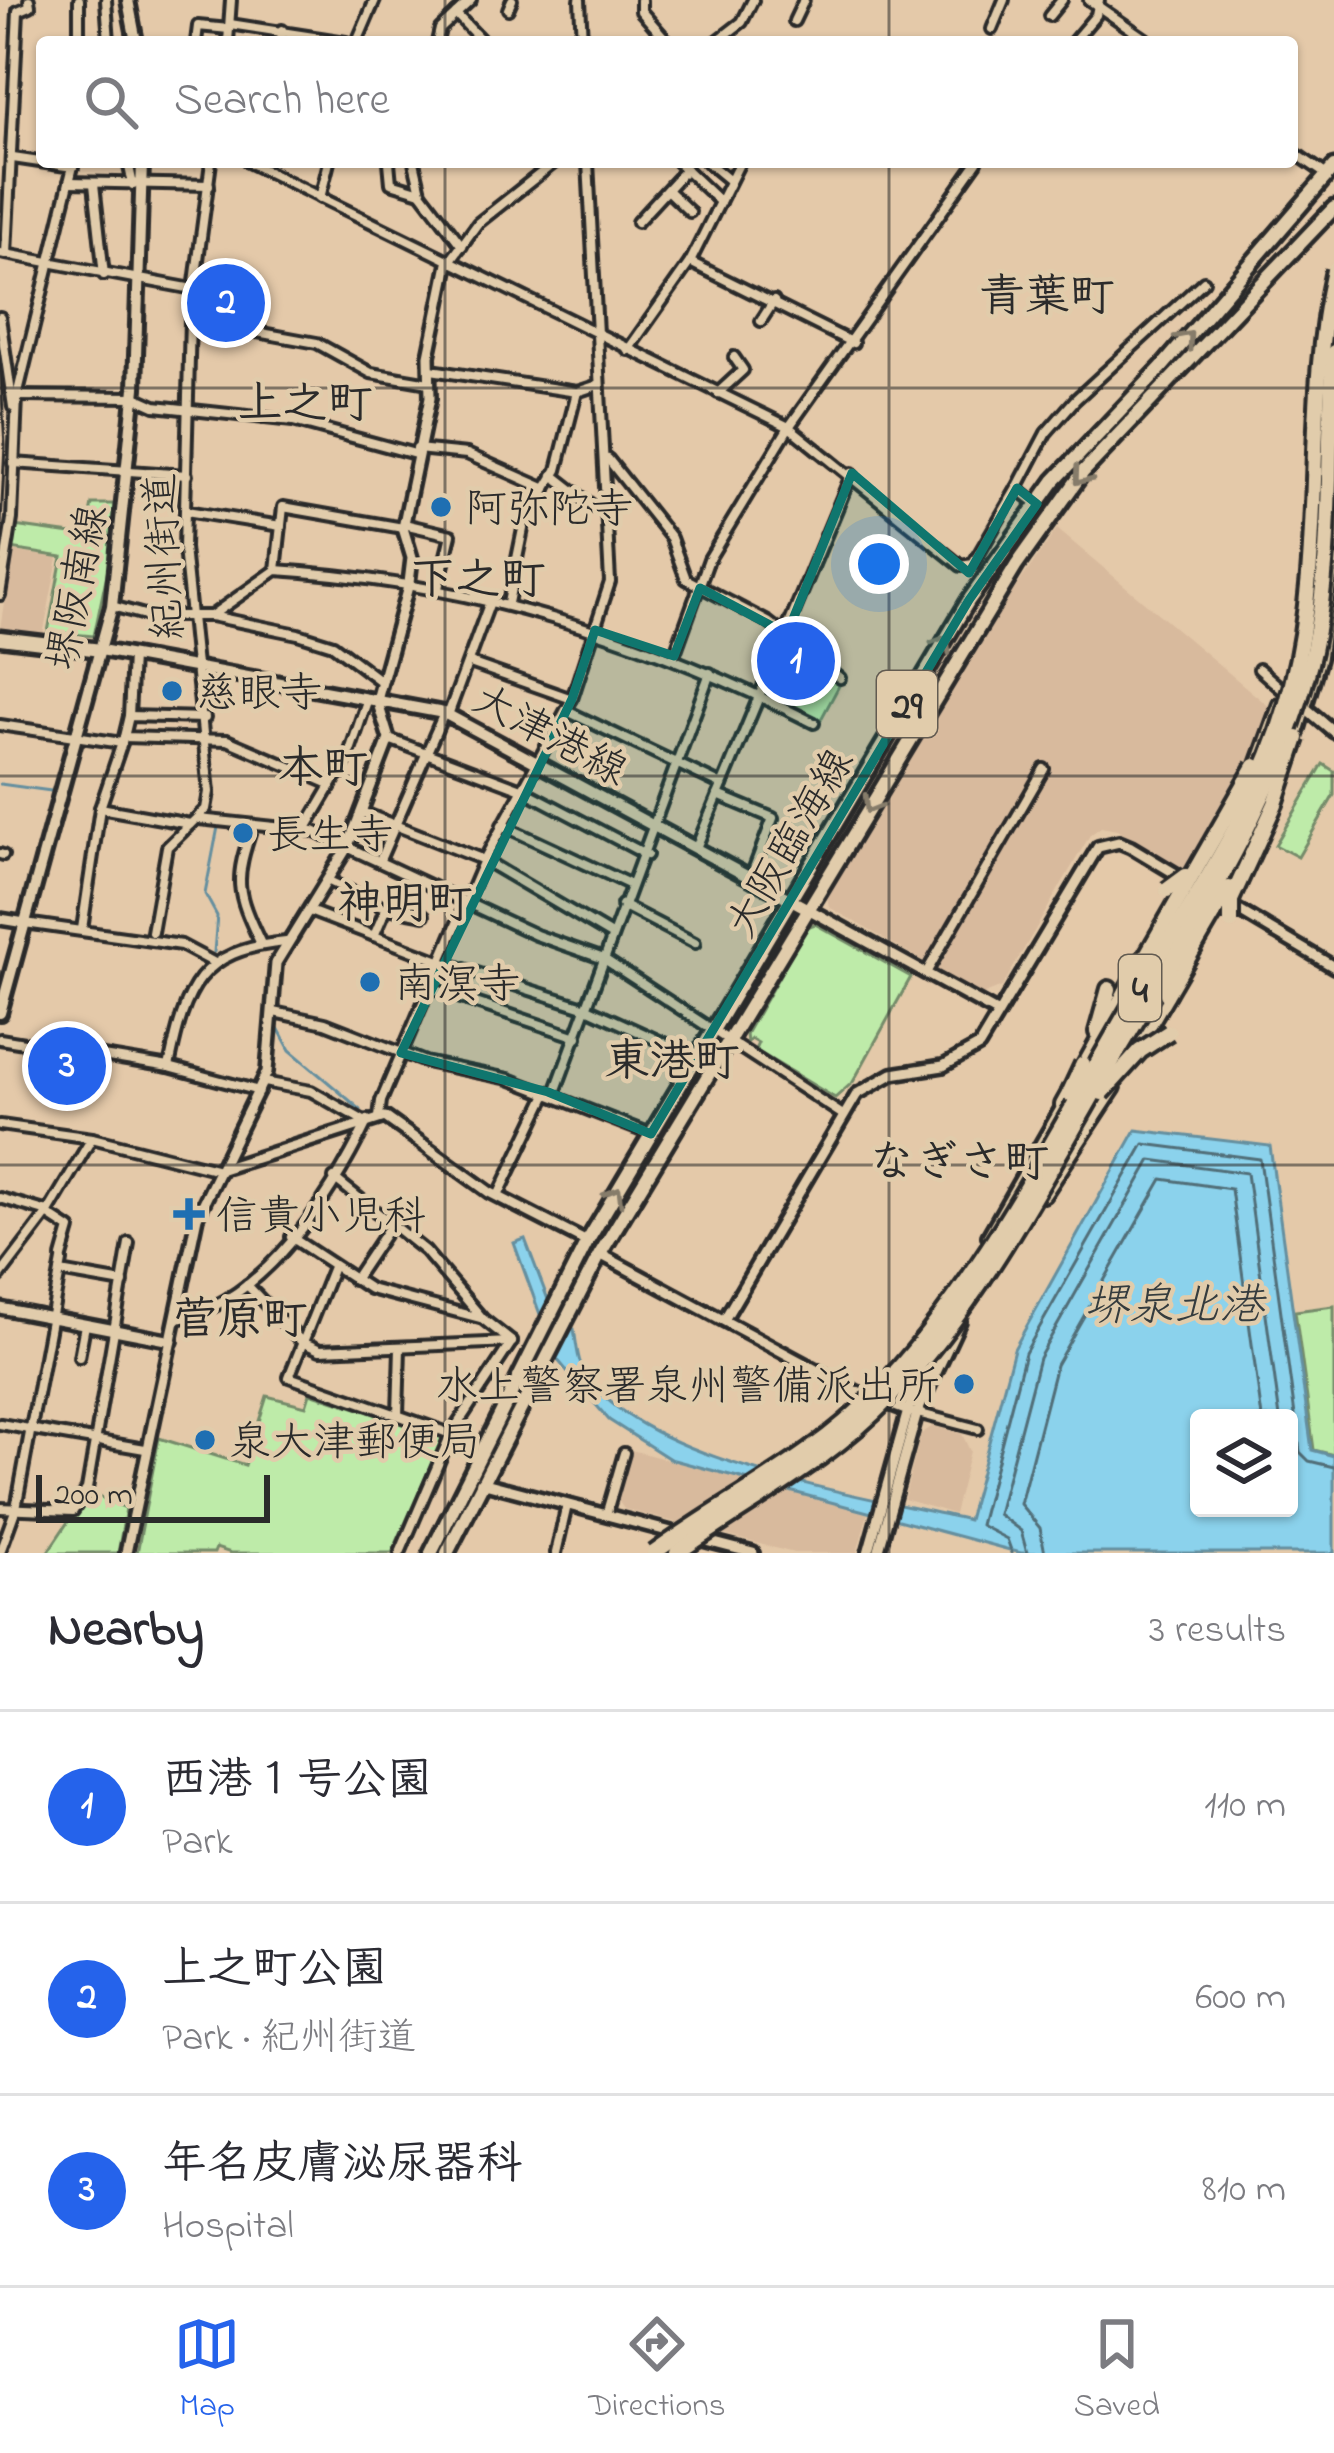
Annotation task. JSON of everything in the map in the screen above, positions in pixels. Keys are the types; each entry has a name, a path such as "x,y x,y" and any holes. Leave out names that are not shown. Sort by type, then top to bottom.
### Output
{"highway":[{"name":"4","path":"654,1553 799,1458 874,1396 937,1319 1024,1184 1249,799 1307,647 1320,364 1334,270"},
{"name":"4","path":"677,1553 807,1468 887,1401 949,1326 1014,1227 1259,807 1293,724 1328,544 1334,352"},
{"path":"1063,1105 1276,724 1307,647"},
{"path":"1231,922 1231,900 1275,805 1297,740 1307,647"},
{"path":"1167,890 1186,876 1241,789"},
{"name":"4","path":"1041,1196 1167,994 1275,805"},
{"path":"1024,1184 1090,1049 1109,988"},
{"path":"1014,1227 1112,1081 1140,1051 1169,1032"}],"main road":[{"path":"128,0 135,36"},
{"name":"堺阪南線","path":"1,1008 112,605 135,397 141,168"},
{"name":"大阪臨海線","path":"431,1553 587,1242 969,600 1037,504 1331,171"},
{"name":"大阪臨海線","path":"447,1553 600,1254 1051,515 1083,472 1334,208"},
{"path":"0,638 101,650"},
{"name":"大津港線","path":"101,650 446,714 808,909"}],"street":[{"path":"29,0 30,6 18,11 13,158 3,254 193,290"},
{"path":"79,36 80,0"},
{"path":"110,36 110,0 128,0"},
{"path":"228,36 231,0"},
{"path":"360,36 375,0"},
{"path":"438,36 471,0"},
{"path":"580,0 582,36"},
{"path":"641,0 641,11 663,36"},
{"path":"724,36 742,22 753,0"},
{"path":"794,21 804,0"},
{"path":"992,28 1004,0"},
{"path":"1049,16 1063,0"},
{"path":"1078,36 1096,16 1096,1"},
{"path":"1096,1 1142,36"},
{"path":"456,14 477,36"},
{"path":"197,36 198,26 314,36"},
{"path":"282,30 282,36"},
{"path":"1298,154 1331,171"},
{"path":"13,158 36,160"},
{"path":"0,595 12,493 16,396 72,168"},
{"path":"131,168 138,185"},
{"name":"紀州街道","path":"152,936 167,847 194,821 209,792 208,741 188,614 186,410 193,290 210,168"},
{"path":"260,168 448,265 789,427 852,473 961,566 974,564 1046,433 1204,280"},
{"path":"320,198 328,168"},
{"path":"390,168 391,183 421,192"},
{"path":"415,168 421,192 462,246"},
{"path":"305,830 348,757 382,682 409,583 412,558 404,526 431,370 429,356 448,265 478,223 547,168"},
{"path":"178,1319 248,1285 334,1178 370,1119 519,788 572,699 610,582 588,168"},
{"path":"637,221 681,168"},
{"path":"684,168 720,202"},
{"path":"714,168 730,181"},
{"path":"628,350 690,262 737,168"},
{"path":"674,656 709,559 789,427 973,168"},
{"path":"69,182 209,184"},
{"path":"94,184 104,275"},
{"path":"667,190 690,212"},
{"path":"690,262 853,343"},
{"path":"761,321 775,301"},
{"path":"0,317 14,415"},
{"path":"190,320 317,343 371,373 429,383"},
{"path":"718,393 743,370 734,357"},
{"path":"431,370 577,392 598,385"},
{"path":"508,603 524,524 554,476 577,392"},
{"path":"16,396 135,397 186,410 293,421 415,451 467,454 546,489"},
{"path":"868,1553 933,1341 1249,785 1284,691 1301,612 1314,498 1334,455"},
{"path":"607,458 671,538 686,579 747,609 840,677"},
{"path":"14,463 187,475"},
{"path":"696,848 852,473"},
{"path":"554,476 594,507 608,507"},
{"path":"1017,488 1037,504"},
{"path":"0,491 12,493"},
{"path":"1314,498 1334,499"},
{"path":"276,570 283,507 451,535 438,589"},
{"path":"186,511 281,526"},
{"path":"911,1412 959,1322 1041,1196 1271,802 1307,709 1334,560"},
{"path":"211,616 276,570 409,583 508,603 674,656 814,723"},
{"path":"380,860 470,663 491,599"},
{"path":"112,605 148,616 211,616 333,645 382,682"},
{"path":"82,929 100,808 129,716 131,655"},
{"path":"470,663 572,699"},
{"path":"1259,669 1334,732"},
{"path":"498,1196 577,1036 710,673"},
{"path":"126,1553 197,1217 262,1087 276,963 348,846 389,739 373,699"},
{"path":"566,710 722,785"},
{"path":"129,716 205,718"},
{"path":"0,725 123,740 227,740 331,784"},
{"path":"389,739 519,788 647,855"},
{"path":"926,973 1044,769"},
{"path":"718,795 773,818 751,877"},
{"path":"100,808 305,830 348,846 604,959 843,1115"},
{"path":"364,813 484,860 611,935"},
{"path":"253,825 236,877 238,897 261,944"},
{"path":"502,825 631,886"},
{"path":"724,1320 843,1115 873,1082 962,1058 979,1046 1098,847 1119,842 1334,967"},
{"path":"328,880 386,908 424,915"},
{"path":"622,905 694,943"},
{"path":"374,936 386,908"},
{"path":"808,909 998,1013"},
{"path":"312,911 442,962 587,1008 698,1059"},
{"path":"0,920 152,936 213,962"},
{"path":"170,1067 190,985 213,962 261,944 286,942"},
{"path":"431,988 577,1036"},
{"path":"274,1012 325,1023 401,1053 551,1094 651,1135"},
{"path":"0,1039 262,1087 311,1091 370,1119 392,1120 498,1196 587,1242"},
{"path":"0,1125 92,1138 219,1170 236,1169 370,1119"},
{"path":"0,1276 48,1213 92,1138"},
{"path":"334,1178 425,1251 483,1318 512,1342"},
{"path":"0,1198 48,1213 70,1229 16,1508 0,1552"},
{"path":"353,1280 392,1223"},
{"path":"291,1237 353,1280 388,1295 483,1318"},
{"path":"0,1508 73,1511 86,1489 129,1244"},
{"path":"600,1254 857,1392 978,1429"},
{"path":"334,1267 289,1377 451,1434"},
{"path":"59,1272 123,1283"},
{"path":"248,1285 302,1342 320,1350 512,1342"},
{"path":"0,1308 172,1341"},
{"path":"80,1357 85,1324"},
{"path":"400,1553 451,1434 512,1342"},
{"path":"398,1415 400,1348"},
{"path":"0,1424 145,1449"},
{"path":"606,1515 624,1453"},
{"path":"481,1482 753,1553"},
{"path":"556,1553 567,1505"},
{"path":"878,1553 881,1522"}],"highlighted area":[{"path":"852,473 969,573 1017,488 1037,504 969,600 651,1134 548,1092 401,1053 572,699 595,630 674,656 700,588 787,634"}],"shaded area":[{"path":"1057,529 1272,709 1239,783 1216,811 1185,870 1117,830 1101,827 1090,835 1002,987 982,995 829,907 827,896 976,644"},
{"path":"12,551 58,558 43,635 0,629"},
{"path":"933,1426 962,1434 970,1451 954,1514 904,1499 921,1434"},
{"path":"631,1450 868,1513 857,1553 794,1553 624,1509 617,1499"}],"green space":[{"path":"259,276 251,326 211,321 211,310 196,308 196,295 245,297 248,278"},
{"path":"92,504 114,504 110,559 94,636 48,632 62,557 11,549 14,526 86,536"},
{"path":"786,640 841,682 819,723 765,695"},
{"path":"1323,764 1334,771 1334,795 1298,857 1275,845"},
{"path":"815,924 911,977 853,1082 835,1098 755,1050 758,1043 751,1039 747,1043 746,1034 807,927"},
{"path":"1334,1306 1334,1455 1314,1450 1295,1311"},
{"path":"310,1393 444,1436 392,1553 231,1553 216,1548 214,1553 137,1553 159,1438 245,1465 267,1396 306,1406"},
{"path":"88,1492 126,1508 118,1553 47,1553"}],"water":[{"name":"堺泉北港","path":"1136,1130 1270,1146 1312,1450 1334,1456 1334,1553 1021,1553 670,1459 609,1420 556,1358 514,1243 525,1239 555,1318 574,1329 581,1365 607,1399 647,1427 755,1470 968,1520 1014,1349"}],"waterway":[{"path":"0,784 51,791"},
{"path":"214,952 217,916 205,894 218,827"},
{"path":"277,1026 290,1050 361,1110"}],"railway":[{"path":"0,364 5,445 0,542"}],"place":[{"name":"上之町公園","path":"226,303"},
{"name":"阿弥陀寺","path":"441,507"},
{"name":"西港１号公園","path":"796,661"},
{"name":"慈眼寺","path":"172,691"},
{"name":"長生寺","path":"243,833"},
{"name":"南溟寺","path":"370,982"},
{"name":"年名皮膚泌尿器科","path":"67,1066"},
{"name":"信貴小児科","path":"189,1214"},
{"name":"水上警察署泉州警備派出所","path":"964,1384"},
{"name":"泉大津郵便局","path":"205,1440"}],"district":[{"name":"青葉町","path":"1047,294"},
{"name":"上之町","path":"305,401"},
{"name":"下之町","path":"478,577"},
{"name":"本町","path":"323,766"},
{"name":"神明町","path":"405,901"},
{"name":"東港町","path":"672,1059"},
{"name":"なぎさ町","path":"959,1160"},
{"name":"菅原町","path":"240,1317"}]}
